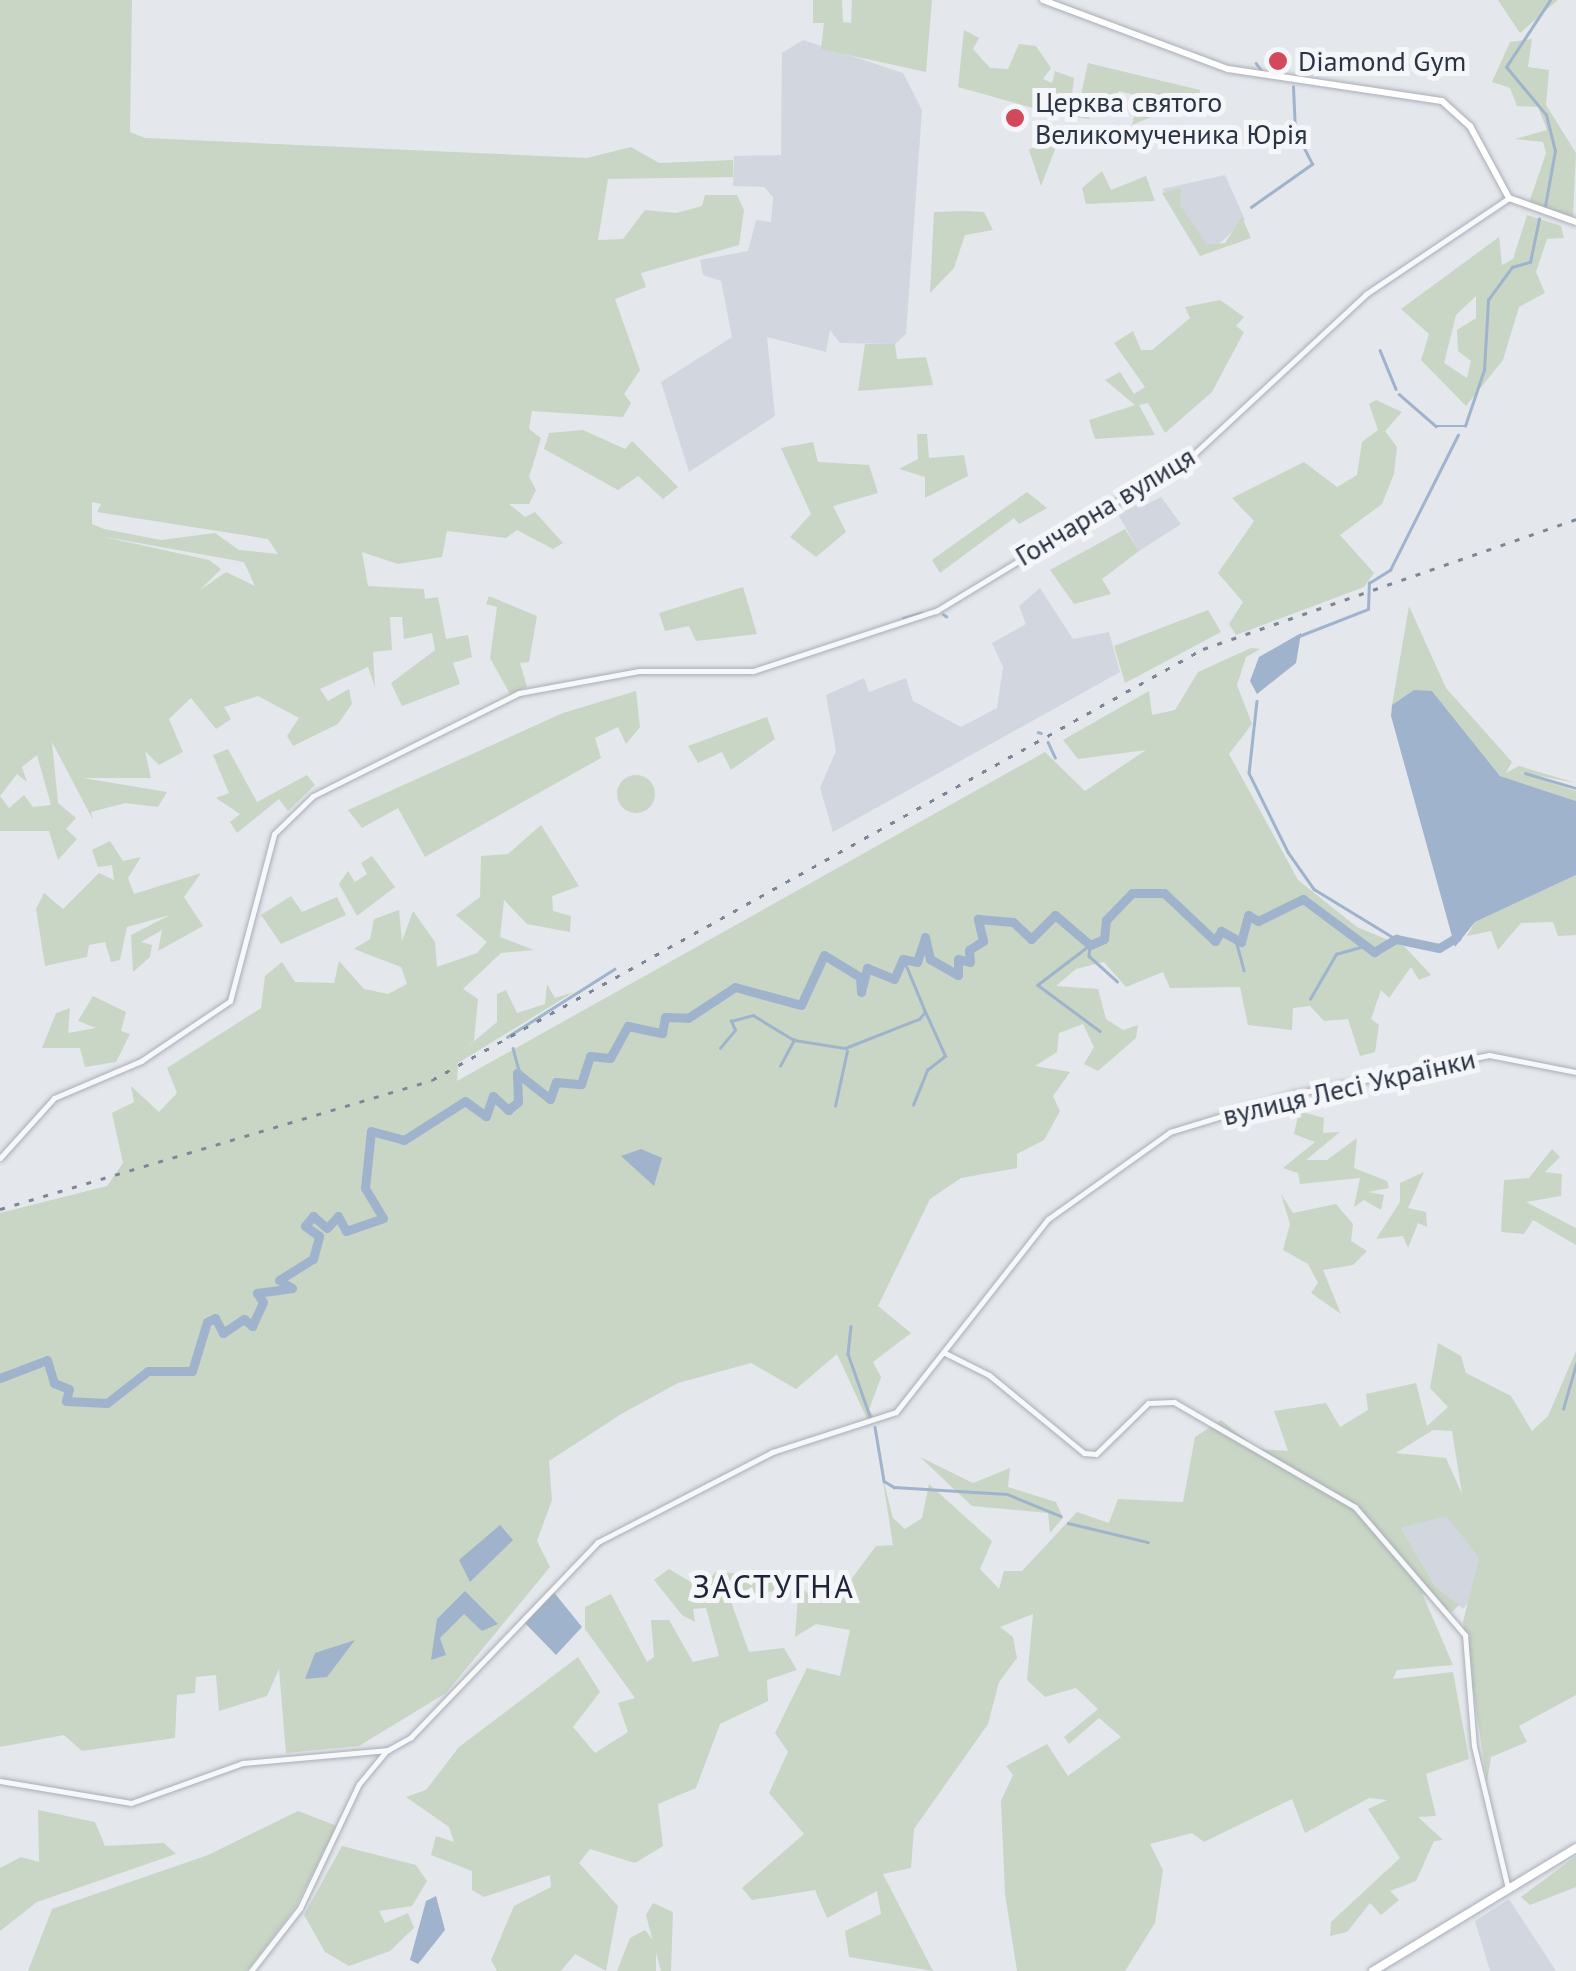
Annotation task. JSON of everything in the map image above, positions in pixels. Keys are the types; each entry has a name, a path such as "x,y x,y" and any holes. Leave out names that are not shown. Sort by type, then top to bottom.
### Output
{"main road":[{"path":"1043,0 1228,69 1442,101 1464,117 1509,198 1576,222"},
{"path":"1373,1971 1576,1848"}],"street":[{"name":"Гончарна вулиця","path":"0,1158 54,1098 141,1061 230,1001 249,953 263,864 298,808 519,693 635,671 753,672 936,611 1194,454 1366,294 1509,198"},
{"name":"вулиця Лесі Українки","path":"251,1971 282,1934 373,1765 442,1706 598,1542 772,1452 896,1412 1048,1219 1170,1132 1260,1102 1489,1055 1576,1072"},
{"path":"946,1353 1096,1454 1135,1412 1174,1402 1249,1452 1294,1464 1355,1507 1459,1622 1474,1746 1508,1889"},
{"name":"вулиця Лесі Українки","path":"0,1781 131,1803 243,1764 388,1750"},
{"path":"368,1754 373,1765"}],"shaded area":[{"path":"803,40 903,73 922,110 906,334 895,344 840,343 830,330 826,352 767,337 775,416 689,472 661,382 732,337 721,281 703,275 700,260 748,251 756,220 771,222 773,197 764,187 733,186 734,156 781,155 782,53"},
{"path":"1225,175 1245,220 1209,253 1162,189"},
{"path":"1132,486 1147,504 1161,497 1181,524 1139,551 1111,502"},
{"path":"1040,588 1073,639 1109,632 1120,672 833,832 820,788 836,751 826,695 864,678 869,692 906,678 913,701 961,727 997,708 1003,667 992,643 1026,624 1019,606"},
{"path":"1446,1515 1479,1558 1476,1593 1463,1609 1435,1586 1401,1528"},
{"path":"1509,1899 1556,1971 1490,1971 1475,1921"}],"green space":[{"path":"0,0 132,0 130,132 145,138 587,158 631,147 659,163 733,160 733,177 608,179 598,240 623,239 645,210 676,213 702,206 705,195 737,195 744,210 739,245 641,273 646,287 615,299 640,370 624,394 631,403 623,417 532,411 529,429 541,438 529,477 536,490 529,504 509,504 525,517 535,512 563,543 553,549 517,530 506,538 447,531 442,557 398,564 362,552 368,586 424,589 425,599 438,597 446,639 468,635 472,657 453,663 460,684 402,706 391,683 435,650 432,633 404,639 402,617 390,617 392,650 373,652 375,687 368,667 320,689 328,701 349,689 352,704 338,724 293,746 287,736 299,718 258,696 224,707 231,719 216,729 191,698 169,719 183,752 159,765 145,751 151,778 83,778 167,792 158,807 125,803 91,812 93,820 52,742 58,803 76,818 66,829 77,839 58,860 49,831 0,831","holes":["92,502 101,504 97,512 268,539 278,554 239,550 215,533 161,540 104,529 92,524","100,536 244,562 255,586 226,572 200,590 221,569 209,560","37,755 51,805 33,807 24,795 9,808 0,796 17,774 27,782 22,767"]},
{"path":"813,0 842,0 843,22 851,23 852,0 932,0 926,72 821,49 824,23 813,23"},
{"path":"1498,0 1558,0 1520,33"},
{"path":"964,30 979,38 973,49 990,68 1008,69 1019,44 1036,46 1051,68 1043,79 1052,83 1055,71 1074,78 1069,118 1059,100 1040,110 958,87"},
{"path":"1532,39 1528,67 1549,70 1546,105 1576,153 1573,217 1529,203 1546,153 1543,142 1515,139 1547,130 1538,107 1517,106 1510,88 1492,82 1510,42"},
{"path":"1088,63 1200,90 1198,105 1162,102 1161,113 1132,125 1140,96 1119,91 1111,106 1095,101 1089,119 1076,117"},
{"path":"1062,126 1070,139 1059,139 1041,186 1029,150"},
{"path":"1102,171 1111,190 1146,176 1155,201 1086,204 1082,188"},
{"path":"1181,188 1180,205 1207,245 1225,243 1242,217 1251,238 1200,256 1162,193"},
{"path":"934,212 984,212 993,230 965,235 954,268 930,293"},
{"path":"1527,215 1561,226 1564,238 1547,239 1536,272 1545,293 1519,307 1503,360 1466,406 1421,360 1429,334 1401,309 1499,237 1502,265 1513,259","holes":["1476,296 1476,318 1457,330 1458,351 1471,361 1467,378 1444,363 1456,315"]},
{"path":"1220,300 1244,317 1236,326 1244,332 1212,392 1165,433 1148,403 1139,405 1155,435 1095,439 1089,420 1135,405 1105,380 1120,372 1134,394 1145,387 1114,343 1133,331 1141,350 1152,350 1190,318 1185,307"},
{"path":"865,344 895,344 897,359 926,357 933,385 858,391"},
{"path":"1376,400 1402,412 1385,431 1397,447 1394,474 1382,504 1340,535 1374,573 1364,587 1236,635 1229,624 1243,602 1218,573 1254,521 1232,498 1304,462 1337,487 1357,475 1362,442 1378,430 1369,404"},
{"path":"583,430 625,449 632,441 678,487 663,499 638,476 618,490 544,449 549,433"},
{"path":"917,434 927,434 929,458 964,455 968,476 925,498 925,477 899,469 918,459"},
{"path":"813,442 818,462 869,465 878,493 833,506 846,532 816,557 790,537 811,514 781,448"},
{"path":"1027,492 1047,508 1019,524 1014,518 940,573 932,560"},
{"path":"1125,529 1139,551 1102,579 1111,594 1074,604 1050,570"},
{"path":"743,587 757,634 696,641 689,626 665,631 659,613"},
{"path":"489,596 537,616 529,662 520,663 527,687 510,694 490,658 497,607 486,604"},
{"path":"1409,606 1446,688 1512,762 1506,773 1519,766 1576,783 1519,772 1576,791 1576,801 1500,776 1432,691 1392,705"},
{"path":"1208,610 1221,632 1125,683 1114,646"},
{"path":"1251,648 1260,649 1246,657 1237,685 1252,724 1229,754 1298,880 1357,927 1405,947 1431,975 1419,980 1411,967 1389,998 1381,990 1371,1019 1379,1025 1375,1052 1360,1056 1348,1019 1324,1021 1310,1006 1293,1008 1292,1030 1248,1025 1240,987 1170,988 1163,972 1126,987 1104,962 1076,969 1056,986 1098,989 1106,1019 1123,1030 1138,1025 1136,1038 1098,1071 1084,1064 1094,1047 1083,1024 1059,1033 1057,1052 1035,1066 1070,1072 1053,1096 1060,1111 1044,1140 1017,1154 1017,1168 961,1178 930,1199 878,1306 911,1333 873,1362 881,1377 869,1410 875,1418 867,1419 837,1354 796,1389 751,1363 678,1383 623,1413 549,1461 552,1500 537,1541 550,1567 446,1693 359,1746 286,1753 279,1669 267,1696 219,1711 216,1675 196,1677 195,1693 177,1695 175,1738 82,1751 64,1735 0,1747 0,1213 107,1186 123,1163 112,1113 134,1102 131,1086 159,1112 177,1093 167,1068 261,1008 265,976 282,962 295,982 334,983 339,961 364,989 388,994 407,984 401,967 354,949 370,939 374,919 399,910 402,941 413,911 435,942 437,967 477,953 487,942 456,915 480,897 481,856 508,854 541,825 579,886 552,896 553,911 571,916 570,932 527,924 504,900 500,937 534,950 501,953 463,989 478,999 474,1041 459,1054 497,1022 497,994 506,990 517,1013 545,1004 547,984 555,998 574,992 458,1063 457,1081 1045,752 1085,791 1146,750 1078,759 1063,740 1149,691 1152,715 1175,710 1198,672"},
{"path":"636,691 640,727 626,744 618,727 595,738 601,758 425,857 398,808 362,828 348,810 563,713"},
{"path":"767,717 775,739 731,770 722,752 698,763 688,746"},
{"path":"228,749 257,802 307,775 315,785 288,811 279,799 237,833 230,822 240,814 216,798 229,793 213,755"},
{"path":"636,775 650,780 655,794 650,808 636,813 622,808 617,794 622,780"},
{"path":"110,841 123,861 141,857 128,878 134,894 201,873 184,897 203,926 158,951 162,930 141,942 152,945 150,957 133,972 131,935 170,915 127,927 120,960 111,962 105,942 89,945 87,957 45,966 36,909 44,893 63,909 99,873 114,880 112,865 98,867 92,850"},
{"path":"372,856 395,887 357,916 339,884 348,871 355,882 367,874 361,863"},
{"path":"1576,875 1576,935 1558,936 1553,922 1521,923 1498,950 1491,931 1467,936 1475,922"},
{"path":"291,896 302,912 337,897 346,915 281,944 261,915"},
{"path":"93,996 126,1012 121,1031 130,1034 116,1062 85,1067 80,1048 42,1048 56,1013 70,1008 68,1033 96,1028 78,1021"},
{"path":"1299,1111 1324,1118 1323,1133 1340,1132 1306,1160 1327,1160 1357,1138 1354,1168 1387,1181 1389,1188 1368,1192 1384,1195 1381,1210 1364,1200 1354,1207 1360,1178 1300,1184 1298,1173 1283,1168 1315,1142 1294,1134"},
{"path":"1552,1149 1560,1157 1545,1172 1562,1174 1561,1196 1526,1202 1576,1228 1576,1245 1533,1220 1524,1234 1501,1232 1504,1180 1529,1178"},
{"path":"1424,1172 1408,1208 1426,1212 1427,1227 1418,1223 1408,1248 1403,1236 1376,1239 1400,1202 1400,1183"},
{"path":"1281,1194 1293,1213 1336,1204 1353,1224 1351,1241 1367,1251 1353,1265 1323,1270 1341,1314 1311,1293 1318,1283 1308,1264 1283,1250 1290,1224"},
{"path":"1438,1343 1461,1356 1466,1373 1511,1396 1532,1431 1548,1416 1576,1351 1576,1695 1519,1726 1527,1742 1491,1757 1487,1782 1463,1622 1479,1558 1446,1516 1401,1528 1435,1586 1459,1605 1452,1612 1422,1593 1453,1665 1397,1670 1393,1679 1453,1672 1469,1759 1426,1774 1436,1816 1418,1817 1443,1840 1434,1841 1416,1881 1390,1891 1399,1900 1381,1915 1370,1903 1347,1932 1330,1936 1331,1922 1400,1858 1368,1809 1387,1800 1369,1798 1305,1833 1292,1799 1204,1842 1192,1833 1150,1844 1163,1870 1155,1923 1125,1971 1017,1971 1005,1894 1001,1801 1013,1775 1006,1766 1047,1744 1068,1776 1121,1737 1099,1718 1069,1744 1064,1737 1098,1709 1076,1688 1045,1697 1027,1680 1033,1614 1000,1627 1013,1637 1017,1658 999,1682 988,1724 914,1829 911,1868 883,1874 933,1971 849,1957 845,1931 881,1914 877,1891 827,1918 815,1890 752,1900 742,1888 804,1834 769,1793 788,1752 775,1733 807,1668 840,1676 850,1630 816,1624 795,1637 799,1585 816,1601 856,1596 850,1581 876,1546 893,1545 882,1475 893,1518 905,1529 922,1518 929,1484 992,1541 980,1569 999,1589 1004,1571 1022,1571 1077,1512 1109,1523 1118,1499 1183,1502 1195,1437 1221,1420 1257,1449 1288,1451 1274,1411 1326,1403 1340,1427 1368,1410 1366,1394 1416,1383 1427,1426 1448,1407 1430,1388","holes":["1433,1430 1452,1431 1462,1494 1446,1458 1396,1453"]},
{"path":"920,1457 973,1483 1010,1468 1008,1487 1056,1502 1063,1518 1050,1533 1048,1513 972,1506"},
{"path":"669,1569 701,1588 716,1572 790,1577 784,1590 729,1596 749,1652 784,1648 797,1670 767,1680 768,1701 720,1724 696,1788 658,1804 663,1846 635,1863 590,1849 579,1863 618,1906 606,1971 575,1954 561,1971 497,1971 491,1960 514,1906 551,1887 550,1875 484,1897 472,1890 472,1871 431,1855 436,1836 454,1842 449,1827 406,1797 426,1790 459,1747 578,1657 600,1692 573,1727 595,1753 628,1732 618,1703 635,1698 585,1629 585,1607 611,1594 647,1662 654,1657 651,1620 669,1620 693,1662 719,1656 706,1608 693,1609 695,1622 682,1615 654,1580"},
{"path":"38,1810 95,1822 105,1846 164,1843 176,1854 37,1902 0,1931 0,1868 21,1857 39,1862"},
{"path":"298,1811 337,1826 295,1908 247,1971 28,1971 52,1909 208,1855"},
{"path":"342,1846 416,1865 427,1881 412,1906 379,1911 385,1923 408,1913 414,1928 390,1951 349,1966 325,1952 304,1915"},
{"path":"1576,1856 1576,1887 1530,1905 1521,1897"},
{"path":"653,1903 673,1912 671,1971 661,1971 646,1915"},
{"path":"645,1930 656,1944 656,1971 617,1971 630,1938"}],"water":[{"path":"1301,633 1296,663 1257,694 1250,681 1259,657"},
{"path":"1414,690 1432,691 1500,776 1576,801 1576,875 1475,922 1455,947 1391,716 1392,705"},
{"path":"641,1149 662,1158 654,1186 621,1156"},
{"path":"500,1525 513,1540 470,1582 459,1560"},
{"path":"552,1590 582,1627 556,1655 523,1621"},
{"path":"465,1591 498,1624 482,1631 464,1614 440,1638 446,1655 431,1660 437,1619"},
{"path":"355,1640 327,1677 305,1679 315,1653"},
{"path":"436,1896 445,1930 418,1964 410,1960 426,1901"}],"waterway":[{"path":"1545,206 1555,151 1546,115 1506,67 1550,0"},
{"path":"1256,63 1262,71"},
{"path":"1251,207 1312,164 1295,131 1293,87"},
{"path":"1399,394 1436,426 1465,426 1484,370 1488,300 1512,267 1530,262 1539,219"},
{"path":"1380,350 1396,389"},
{"path":"1299,636 1368,609 1369,583 1390,570 1458,435"},
{"path":"903,618 921,613"},
{"path":"1257,701 1249,773 1288,852 1314,889 1396,939"},
{"path":"1048,742 1055,757"},
{"path":"1525,773 1576,788"},
{"path":"0,1378 47,1360 54,1383 69,1389 66,1401 107,1403 148,1371 192,1371 207,1322 215,1318 223,1333 244,1319 252,1326 263,1302 257,1293 292,1288 279,1280 313,1259 319,1236 305,1226 313,1216 327,1228 338,1216 346,1231 383,1218 365,1188 371,1131 404,1140 465,1101 486,1116 493,1096 508,1110 518,1102 517,1073 550,1099 556,1082 581,1084 590,1056 610,1058 628,1026 662,1033 665,1017 688,1018 735,987 801,1005 824,955 860,977 861,992 867,968 894,979 903,959 917,962 925,937 930,959 958,975 958,959 970,962 969,950 983,941 978,919 1013,922 1031,939 1055,915 1090,945 1104,939 1106,920 1132,893 1164,893 1215,941 1221,931 1241,942 1248,915 1258,921 1303,899 1374,952 1396,939 1439,948 1457,937"},
{"path":"1237,944 1244,970"},
{"path":"1090,945 1089,956 1117,981"},
{"path":"1088,947 1038,985 1100,1031"},
{"path":"1310,999 1336,954 1360,947"},
{"path":"780,1066 794,1040 845,1048 919,1019 925,1012 903,959"},
{"path":"507,1037 614,969"},
{"path":"913,1105 927,1070 945,1056 926,1014"},
{"path":"720,1048 735,1030 731,1021 753,1015 794,1040"},
{"path":"513,1048 520,1075"},
{"path":"835,1106 847,1051"},
{"path":"851,1326 848,1354 871,1419"},
{"path":"1563,1409 1576,1364"},
{"path":"875,1427 884,1481 894,1487 1007,1494 1061,1516"},
{"path":"1068,1523 1148,1542"}],"railway":[{"path":"0,1209 432,1080 1203,649 1576,519"}],"place":[{"name":"Diamond Gym","path":"1278,61"},
{"name":"Церква святого Великомученика Юрія","path":"1015,118"}],"district":[{"name":"ЗАСТУГНА","path":"774,1586"}]}
